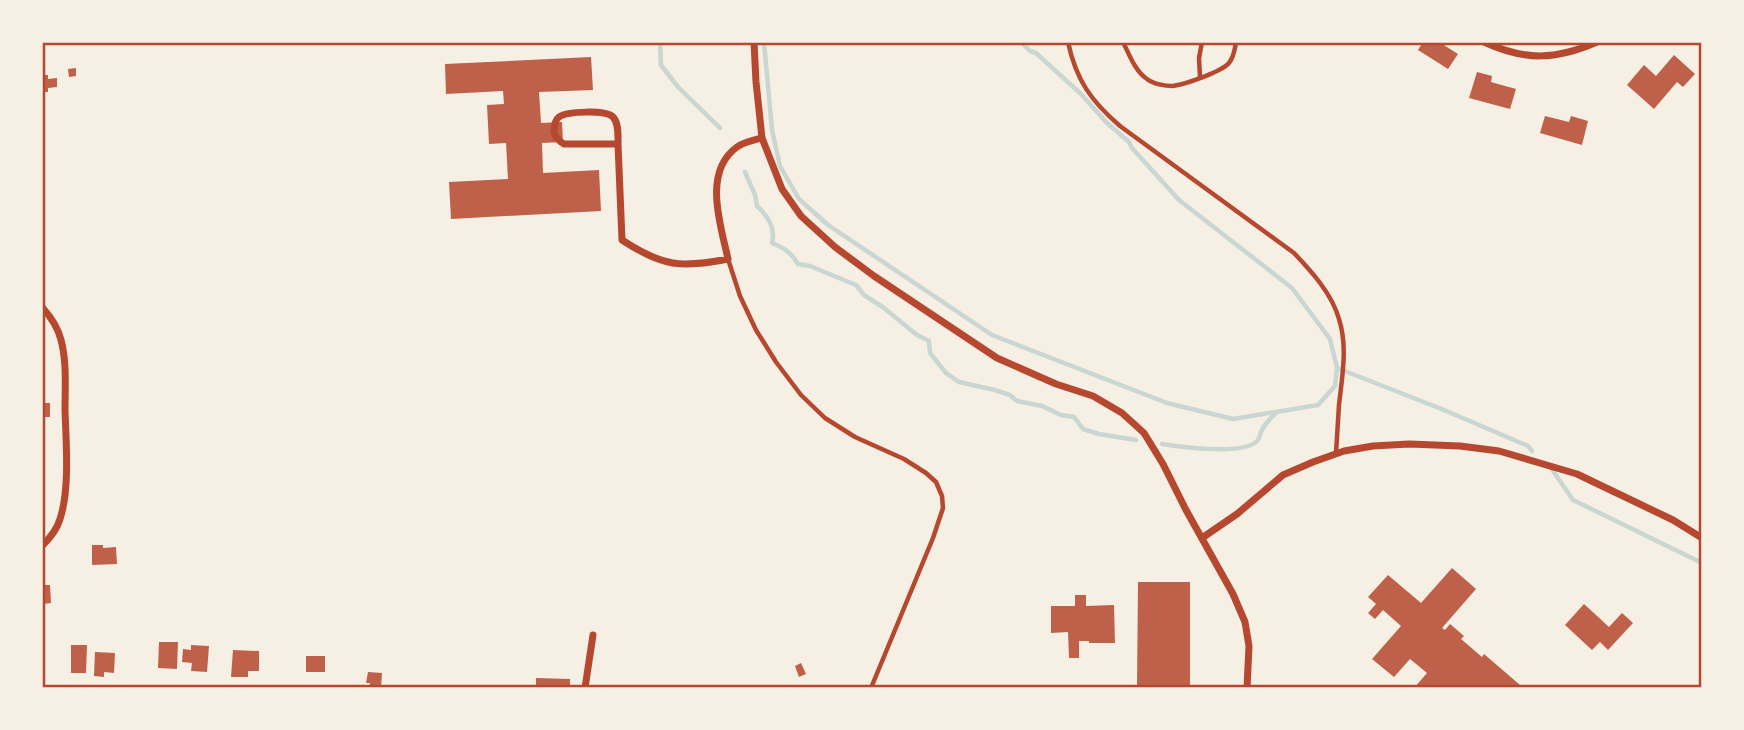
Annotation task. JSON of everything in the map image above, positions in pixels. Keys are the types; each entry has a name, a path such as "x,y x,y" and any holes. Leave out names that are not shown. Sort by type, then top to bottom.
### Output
{"street":[{"path":"754,42 762,138 782,188 801,216 835,247 998,358 1056,384 1093,396 1122,413 1144,433 1233,594 1245,622 1249,646 1247,688"},
{"path":"1484,42 1511,53 1534,57 1566,54 1597,42"},
{"path":"618,144 564,144 555,136 555,125 563,114 607,114 615,120 618,144 622,240 649,255 671,263 694,265 728,259 720,223 718,176 725,159 737,147 762,138"},
{"path":"42,307 57,329 62,345 66,452 62,515 52,535 42,546"},
{"path":"1202,538 1237,514 1283,475 1336,453 1373,446 1409,444 1499,451 1577,474 1673,520 1702,538"},
{"path":"585,688 593,635"}],"lane":[{"path":"1068,42 1078,77 1101,110 1294,253 1311,270 1332,301 1339,319 1344,360 1336,453"},
{"path":"1123,42 1140,73 1147,80 1171,86 1226,66 1234,55 1236,42"},
{"path":"1200,77 1202,42"},
{"path":"728,259 740,296 756,330 801,395 825,418 855,437 904,459 926,473 936,482 942,496 943,508 933,538 871,688"}],"building":[{"path":"1423,42 1439,42 1458,54 1448,69 1418,50"},
{"path":"1674,55 1695,74 1683,87 1677,82 1654,109 1627,85 1644,65 1656,76"},
{"path":"591,57 593,90 539,92 541,123 562,122 563,142 542,143 543,173 599,170 601,211 451,219 449,182 508,179 506,143 489,144 487,105 504,104 503,91 446,94 445,64"},
{"path":"76,68 76,76 69,77 68,69"},
{"path":"1477,72 1492,76 1491,82 1516,89 1510,109 1469,98"},
{"path":"42,75 48,75 48,79 57,78 57,87 42,92"},
{"path":"1545,116 1569,122 1571,116 1588,121 1582,145 1540,133"},
{"path":"42,403 50,403 50,417 42,417"},
{"path":"42,433 45,433 45,449 42,450"},
{"path":"92,545 116,547 117,564 92,565"},
{"path":"1452,568 1476,589 1442,628 1445,630 1450,624 1464,636 1461,639 1482,657 1484,654 1520,685 1517,688 1414,688 1427,673 1410,659 1394,677 1372,659 1401,626 1383,610 1375,619 1368,613 1376,604 1368,597 1388,575 1421,603"},
{"path":"1138,582 1190,582 1190,688 1137,688"},
{"path":"42,585 50,585 51,603 42,604"},
{"path":"1075,595 1086,595 1086,606 1114,605 1115,643 1079,641 1079,658 1069,658 1068,632 1051,633 1051,606 1075,606"},
{"path":"1584,604 1609,627 1622,613 1633,623 1608,650 1600,642 1592,650 1565,625"},
{"path":"159,642 178,642 177,669 158,668"},
{"path":"71,645 87,645 86,673 71,673"},
{"path":"191,645 209,646 207,672 191,671 192,663 182,662 183,649 191,650"},
{"path":"233,650 259,651 259,671 248,671 248,677 231,677"},
{"path":"95,652 115,653 114,673 104,672 104,677 94,676"},
{"path":"306,656 325,656 325,672 306,672"},
{"path":"801,663 806,674 799,677 795,666"},
{"path":"368,672 382,673 381,688 369,688 370,683 366,683"},
{"path":"536,678 570,679 570,688 536,688"}],"waterway":[{"path":"660,42 661,65 678,87 720,128"},
{"path":"764,42 772,130 780,166 799,199 828,225 992,335 1167,403 1233,419 1318,405 1335,386 1337,368 1330,339 1292,288 1179,200 1129,142 1106,122 1081,94 1021,42"},
{"path":"745,172 757,206 770,223 772,243 787,251 798,264 810,266 856,285 864,295 929,341 930,353 946,373 959,382 995,390 1010,395 1017,401 1074,417 1083,429 1136,440"},
{"path":"1337,368 1444,410 1528,446 1532,451"},
{"path":"1162,444 1213,449 1241,448 1258,440 1265,425 1276,413"},
{"path":"1551,468 1573,500 1702,563"}]}
